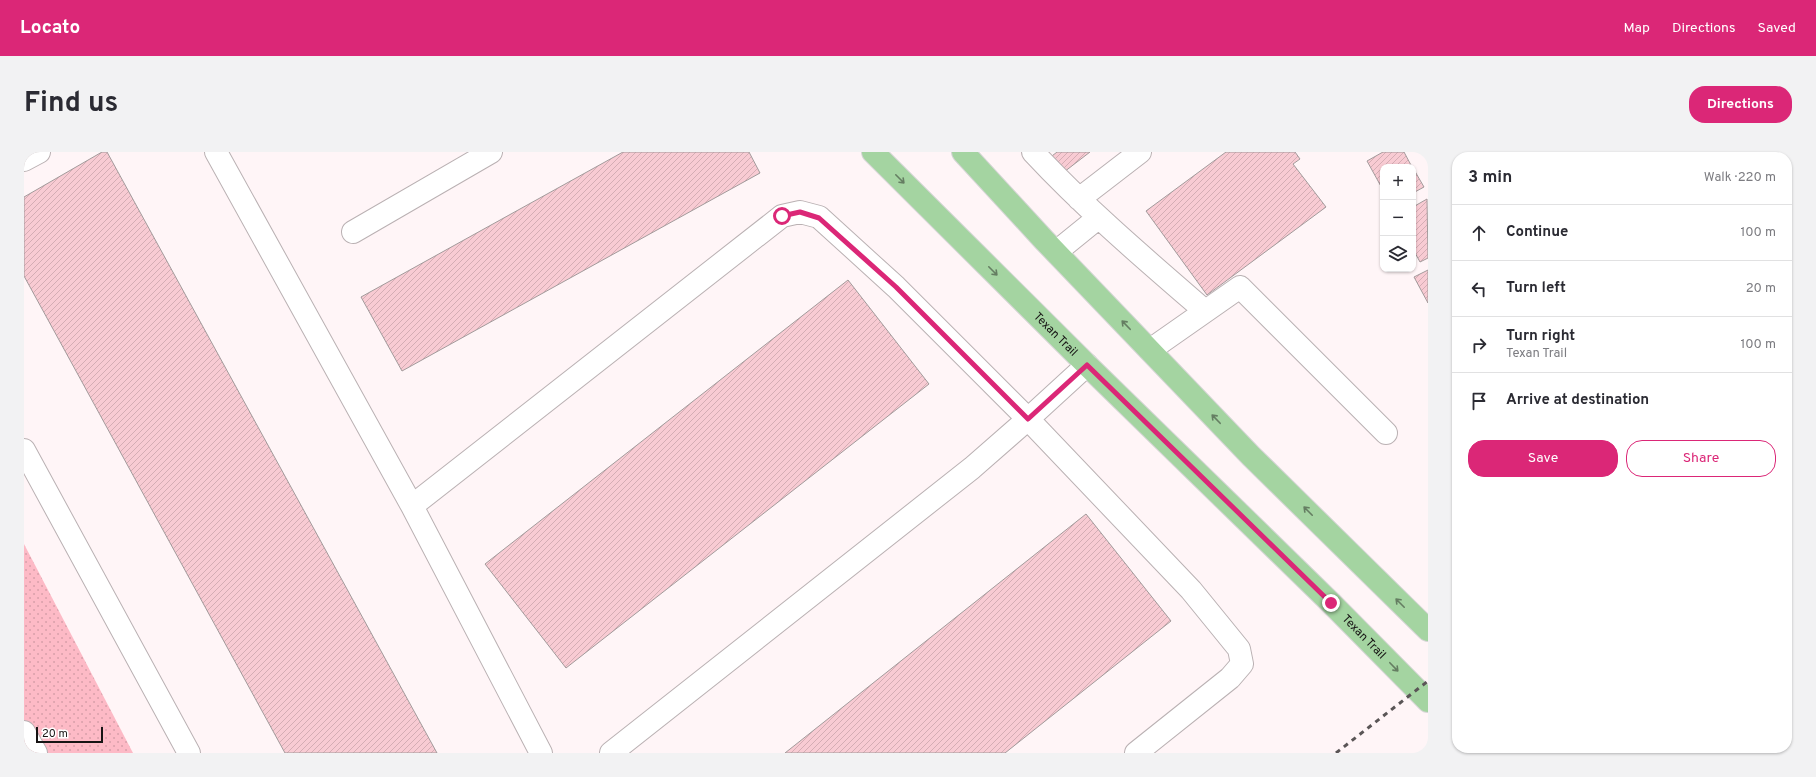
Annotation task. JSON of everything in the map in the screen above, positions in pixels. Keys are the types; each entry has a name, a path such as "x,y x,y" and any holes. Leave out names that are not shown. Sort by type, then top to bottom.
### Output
{"main road":[{"name":"Texan Trail","path":"873,152 1087,365 1331,603 1428,702"},
{"path":"971,155 1056,252 1251,456 1428,630"}],"lane":[{"path":"24,160 39,152"},
{"path":"216,152 412,506 541,753"},
{"path":"353,232 491,152"},
{"path":"1033,152 1098,218 1205,311"},
{"path":"1079,199 1140,152"},
{"path":"412,506 782,216 800,212 819,218 896,287 1028,419 1191,590 1239,649 1242,664 1230,678 1136,753"},
{"path":"1056,252 1098,218"},
{"path":"1150,350 1240,287 1386,433"},
{"path":"611,753 972,468 1087,365"},
{"path":"24,450 189,753"},
{"path":"24,732 36,753"}],"shaded area":[{"path":"24,544 133,753 24,753"}],"building":[{"path":"102,152 107,152 437,753 285,753 24,276 24,197"},
{"path":"623,152 749,152 760,173 402,371 361,297"},
{"path":"1057,152 1090,152 1064,172 1052,156"},
{"path":"1226,152 1295,152 1300,159 1293,164 1326,207 1207,295 1146,211"},
{"path":"1383,152 1404,152 1410,164 1380,164 1380,185 1367,161"},
{"path":"1416,173 1424,187 1416,191"},
{"path":"1427,199 1428,258 1420,262 1416,255 1416,205"},
{"path":"1428,270 1428,303 1414,277"},
{"path":"848,280 929,384 566,668 485,564"},
{"path":"1086,514 1171,621 1005,753 785,753"}],"railway":[{"path":"1336,753 1428,681"}],"route":[{"path":"782,216 800,212 819,218 896,287 1028,419 1087,365 1331,603"}]}
